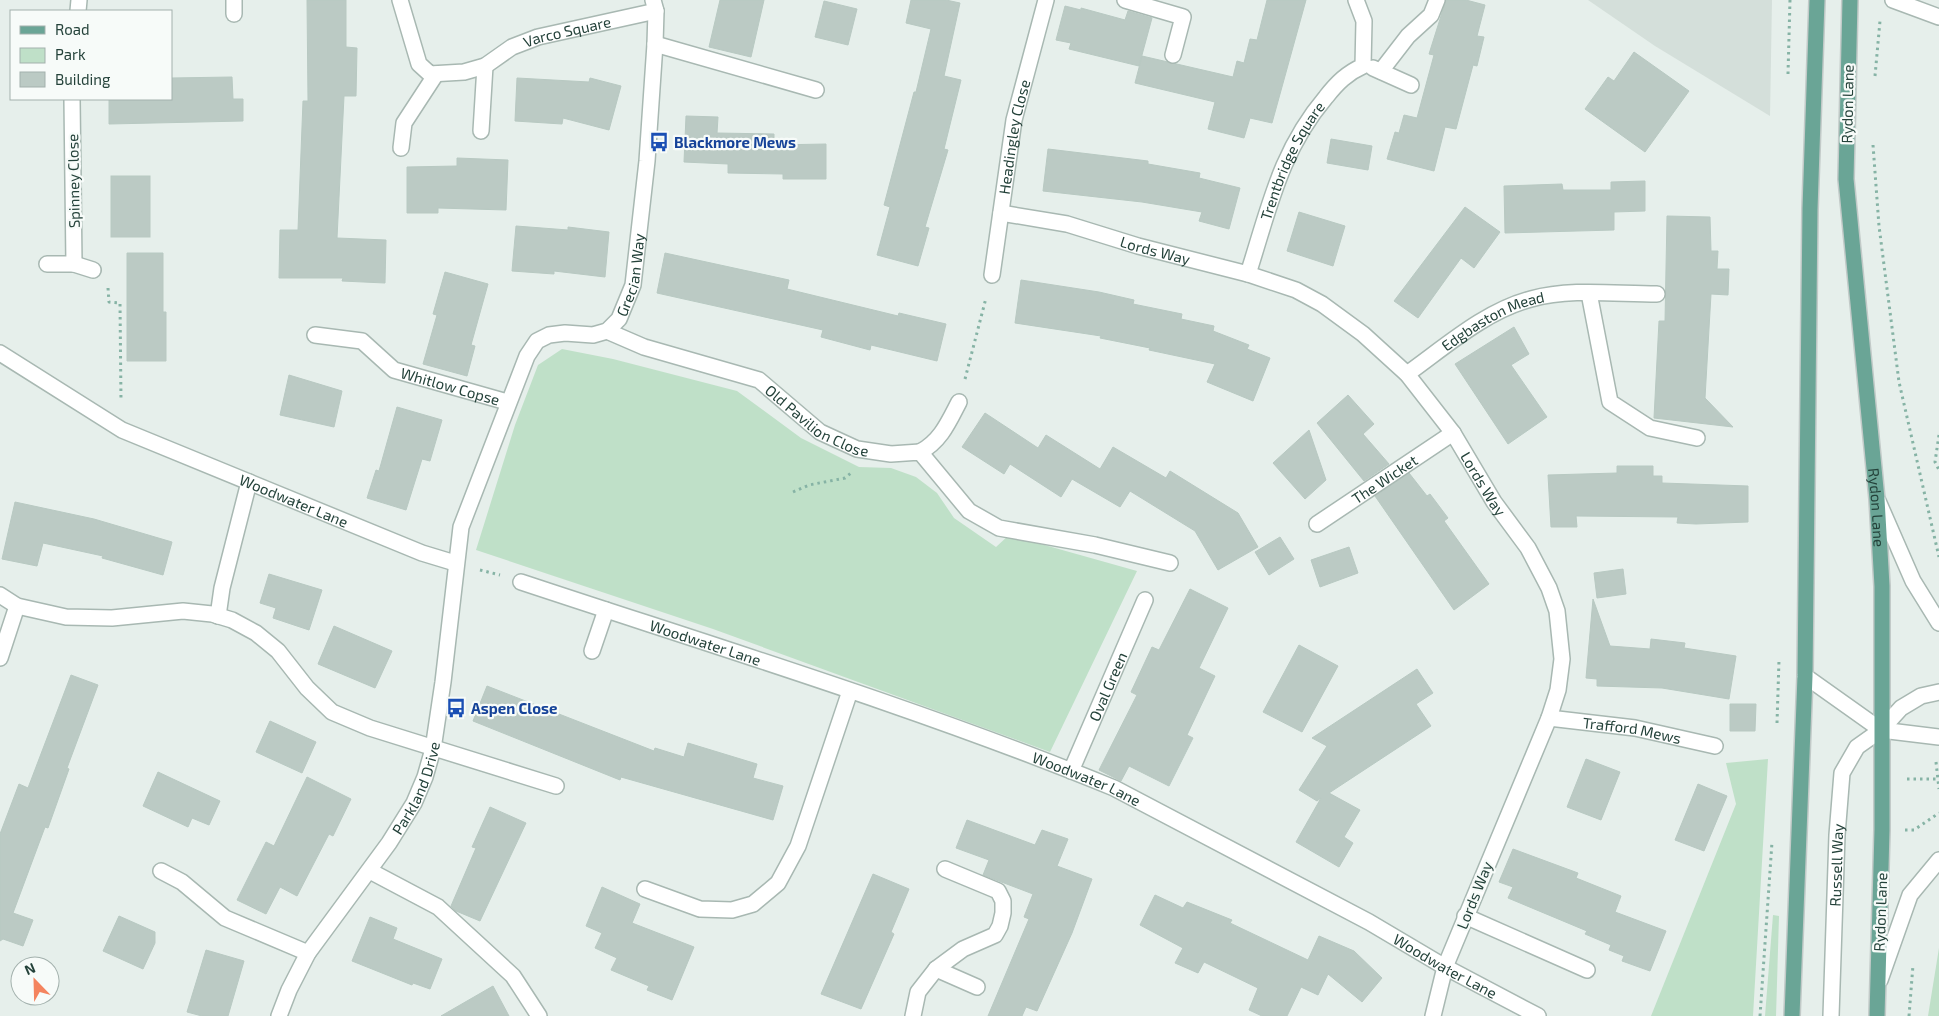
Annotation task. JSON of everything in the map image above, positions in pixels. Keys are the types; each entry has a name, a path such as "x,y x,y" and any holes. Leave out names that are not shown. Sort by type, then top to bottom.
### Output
{"main road":[{"path":"1792,1016 1805,676 1810,209 1817,0"},
{"name":"Rydon Lane","path":"1850,0 1846,179 1878,499 1882,586 1882,830 1877,1016"}],"street":[{"path":"400,0 419,64 430,74 436,74"},
{"name":"Headingley Close","path":"992,275 1014,120 1046,0"},
{"path":"1125,0 1183,16 1173,55"},
{"path":"1356,0 1364,21 1363,66 1381,71 1410,85"},
{"path":"1381,71 1408,36 1431,15 1437,0"},
{"path":"1893,0 1939,17"},
{"name":"Varco Square","path":"436,74 464,72 485,66 512,47 538,37 655,6"},
{"name":"Grecian Way","path":"461,527 507,402 527,356 537,341 549,335 565,333 593,335 607,331 619,319 632,286 647,161 655,44 655,6"},
{"path":"655,44 816,90"},
{"path":"481,131 485,66"},
{"name":"Trentbridge Square","path":"1248,274 1283,164 1295,138 1340,80 1352,70 1363,66"},
{"path":"401,148 404,123 436,74"},
{"name":"Spinney Close","path":"72,100 74,264"},
{"name":"Lords Way","path":"1001,213 1067,224 1138,246 1248,274 1296,290 1322,304 1363,334 1407,374 1453,433 1494,502 1528,548 1550,588 1557,611 1562,659 1558,690 1549,718 1445,967 1433,1016"},
{"path":"47,264 74,264 93,270"},
{"path":"1589,293 1610,402 1650,428 1697,438"},
{"name":"Edgbaston Mead","path":"1407,374 1456,339 1512,306 1530,299 1560,294 1656,294"},
{"name":"Old Pavilion Close","path":"607,331 644,347 759,380 820,432 857,448 891,454 920,452"},
{"name":"Whitlow Copse","path":"315,335 362,341 394,370 507,402"},
{"name":"Woodwater Lane","path":"0,353 122,430 422,554 455,563"},
{"path":"959,402 943,432 931,446 920,452 969,511 998,528 1095,544 1170,563"},
{"name":"The Wicket","path":"1317,524 1453,433"},
{"path":"218,616 222,588 249,482"},
{"path":"1878,499 1913,581 1939,623"},
{"name":"Parkland Drive","path":"279,1016 289,990 308,952 370,871 414,803 433,749 443,682 455,563 461,527"},
{"name":"Woodwater Lane","path":"521,582 850,691 1071,770 1114,788 1360,917 1445,967 1538,1016"},
{"path":"0,595 17,606 66,618 91,619 183,611 232,620 256,633 278,650 307,688 332,712 370,728 433,749 556,786"},
{"name":"Oval Green","path":"1071,770 1145,600"},
{"path":"0,658 17,606"},
{"path":"592,651 606,610"},
{"path":"1805,676 1881,730 1939,737"},
{"path":"645,889 700,909 732,910 753,904 778,883 798,846 850,691"},
{"name":"Russell Way","path":"1831,1016 1837,835 1842,773 1857,747 1881,730 1901,708 1921,696 1939,692"},
{"name":"Trafford Mews","path":"1549,718 1635,728 1715,746"},
{"path":"1877,986 1910,895 1939,860"},
{"path":"913,1016 918,992 936,969 963,949 995,935 1000,926 1003,913 1003,902 998,891 945,869"},
{"path":"161,871 182,882 225,918 308,952"},
{"path":"370,871 438,907 514,976 539,1016"},
{"path":"1465,916 1587,970"},
{"path":"936,969 977,987"}],"path":[{"path":"1874,85 1880,19"},
{"path":"1873,141 1879,226 1899,382 1939,557"},
{"path":"93,270 107,276 109,302 120,303 120,376"},
{"path":"959,402 992,275"},
{"path":"1939,435 1935,462 1939,470"},
{"path":"793,492 809,485 845,478 860,466 871,450"},
{"path":"455,563 521,582"},
{"path":"1776,727 1779,659"},
{"path":"1760,1016 1773,833"},
{"path":"1909,1016 1913,963"}],"shaded area":[{"path":"1588,0 1772,0 1770,116 1655,46"}],"green space":[{"path":"562,349 613,359 737,391 801,438 859,467 891,468 916,477 937,493 954,518 996,547 1009,535 1137,571 1050,752 713,629 476,550 515,425 538,365"},
{"path":"1768,759 1753,1016 1651,1016 1736,804 1726,763"},
{"path":"1773,915 1779,916 1776,1016 1765,1016"},
{"path":"1939,948 1939,1016 1928,1016"}],"building":[{"path":"307,0 346,0 346,47 357,48 356,96 344,96 337,238 386,240 385,283 342,281 343,278 279,278 280,230 298,230 303,101 308,101"},
{"path":"720,0 764,0 751,57 709,47"},
{"path":"911,0 946,0 960,3 944,76 961,80 944,149 948,150 925,227 929,228 918,266 877,255 890,207 884,205 914,92 916,92 931,29 906,23"},
{"path":"1267,0 1306,0 1272,123 1250,118 1244,138 1208,129 1215,102 1135,83 1142,56 1233,77 1237,61 1244,63 1250,39 1257,40"},
{"path":"1446,0 1466,0 1485,5 1477,36 1484,37 1477,66 1473,65 1456,129 1445,127 1434,171 1387,159 1395,132 1399,133 1404,115 1417,118 1434,55 1429,54"},
{"path":"824,1 857,9 848,45 815,37"},
{"path":"1065,6 1081,10 1081,8 1125,20 1128,11 1152,18 1139,66 1069,49 1071,43 1056,40"},
{"path":"1634,52 1689,91 1645,152 1585,109 1608,77 1614,81"},
{"path":"232,77 233,99 243,99 243,121 109,124 109,100 172,100 172,78"},
{"path":"517,78 589,82 590,78 621,86 609,130 563,118 562,124 515,121"},
{"path":"686,116 718,117 717,133 774,134 774,145 826,144 826,179 783,179 783,174 728,173 728,164 684,162"},
{"path":"1331,139 1372,146 1368,170 1327,163"},
{"path":"1048,149 1148,161 1148,164 1200,173 1199,178 1240,188 1229,229 1199,221 1202,212 1142,202 1043,191"},
{"path":"457,158 508,160 506,210 438,208 438,213 407,213 407,167 457,166"},
{"path":"111,176 150,176 150,237 111,237"},
{"path":"1645,181 1645,211 1614,212 1614,230 1505,233 1504,186 1562,184 1563,190 1611,190 1611,182"},
{"path":"1465,207 1500,232 1474,268 1461,258 1418,318 1394,301"},
{"path":"1299,212 1345,226 1333,266 1287,251"},
{"path":"1667,216 1710,217 1711,251 1718,251 1717,269 1729,269 1728,295 1711,294 1705,398 1733,427 1654,418 1659,321 1665,321"},
{"path":"516,226 568,230 568,227 609,232 605,277 554,271 554,274 512,271"},
{"path":"127,253 163,253 163,312 166,312 166,361 127,361"},
{"path":"665,253 789,280 787,289 898,316 899,313 946,324 937,361 871,345 870,350 821,337 823,330 657,293"},
{"path":"445,272 488,284 471,345 475,346 467,376 423,364 437,315 433,314"},
{"path":"1021,280 1099,292 1134,300 1133,304 1182,314 1181,319 1214,326 1213,331 1249,345 1247,349 1270,358 1253,401 1207,382 1215,364 1100,338 1101,336 1015,323"},
{"path":"1514,327 1529,354 1511,365 1547,417 1508,444 1455,364"},
{"path":"289,375 342,391 334,427 280,415"},
{"path":"1348,395 1374,424 1363,434 1389,464 1364,481 1317,423"},
{"path":"397,407 442,420 430,461 422,459 406,510 367,498 376,470 379,471"},
{"path":"985,413 1038,448 1046,435 1100,469 1113,447 1166,478 1170,471 1238,513 1258,547 1218,570 1195,531 1130,491 1120,507 1072,479 1061,497 1010,464 1004,474 962,447"},
{"path":"1309,430 1326,480 1305,499 1273,463"},
{"path":"1617,466 1653,466 1653,476 1662,476 1662,483 1748,486 1748,522 1696,524 1677,523 1678,517 1576,516 1577,527 1551,527 1548,475 1617,473"},
{"path":"1409,473 1427,496 1430,494 1448,518 1444,521 1489,584 1454,610 1375,496"},
{"path":"15,502 94,519 172,542 163,575 102,558 103,556 43,543 37,566 2,559"},
{"path":"1280,537 1294,559 1269,575 1255,552"},
{"path":"1349,547 1358,573 1320,587 1311,560"},
{"path":"1623,569 1626,594 1597,598 1594,573"},
{"path":"269,574 322,590 309,630 273,618 276,608 260,603"},
{"path":"1190,589 1228,608 1199,668 1215,676 1187,735 1193,738 1169,786 1129,766 1121,781 1099,770 1137,695 1131,692 1152,647 1159,650"},
{"path":"1593,599 1610,646 1650,649 1651,639 1685,643 1684,648 1736,656 1729,699 1662,688 1597,686 1597,679 1586,678"},
{"path":"334,626 392,651 375,688 318,664"},
{"path":"1299,645 1338,666 1302,732 1263,712"},
{"path":"1417,669 1433,693 1416,704 1431,726 1329,793 1360,810 1344,837 1353,843 1339,867 1296,842 1321,798 1317,801 1299,790 1327,746 1312,738"},
{"path":"71,675 98,685 67,768 69,769 48,828 45,827 13,913 33,920 23,946 3,939 0,941 0,834 19,784 28,788"},
{"path":"487,686 654,751 655,748 684,757 688,743 757,764 753,778 783,786 773,820 621,777 620,780 473,721"},
{"path":"1730,704 1756,704 1755,731 1730,731"},
{"path":"270,721 316,742 302,773 256,752"},
{"path":"1586,759 1620,772 1601,820 1567,807"},
{"path":"158,772 220,801 209,825 192,818 188,827 143,806"},
{"path":"307,777 351,799 333,836 329,834 297,896 280,887 266,914 237,900 266,842 274,846"},
{"path":"1698,784 1727,796 1704,851 1675,840"},
{"path":"490,807 526,823 480,921 456,911 451,906 476,848 472,847"},
{"path":"967,820 1035,845 1042,830 1068,839 1057,866 1092,879 1072,933 1037,1011 1026,1007 1022,1016 988,1016 1029,919 1024,917 1033,894 983,875 989,860 956,848"},
{"path":"1513,849 1578,873 1576,878 1621,896 1615,912 1666,931 1650,971 1622,961 1624,956 1609,950 1611,945 1585,934 1587,931 1508,898 1513,887 1499,882"},
{"path":"873,874 909,889 891,932 894,934 861,1009 821,994"},
{"path":"602,887 640,904 632,923 694,947 672,1000 647,990 649,986 611,970 617,958 595,948 602,933 586,926"},
{"path":"1155,895 1183,908 1187,902 1232,920 1230,923 1308,960 1319,936 1354,951 1382,978 1362,1002 1328,974 1318,995 1301,987 1287,1016 1262,1016 1249,1010 1258,988 1204,962 1198,973 1175,963 1183,948 1140,925"},
{"path":"119,916 155,932 155,943 143,969 103,951"},
{"path":"370,917 397,928 393,939 442,959 430,989 413,983 412,985 352,961"},
{"path":"206,950 244,961 228,1016 202,1016 187,1012"},
{"path":"493,986 509,1016 441,1016"}],"place":[{"name":"Blackmore Mews","path":"659,142"},
{"name":"Aspen Close","path":"456,708"}]}
